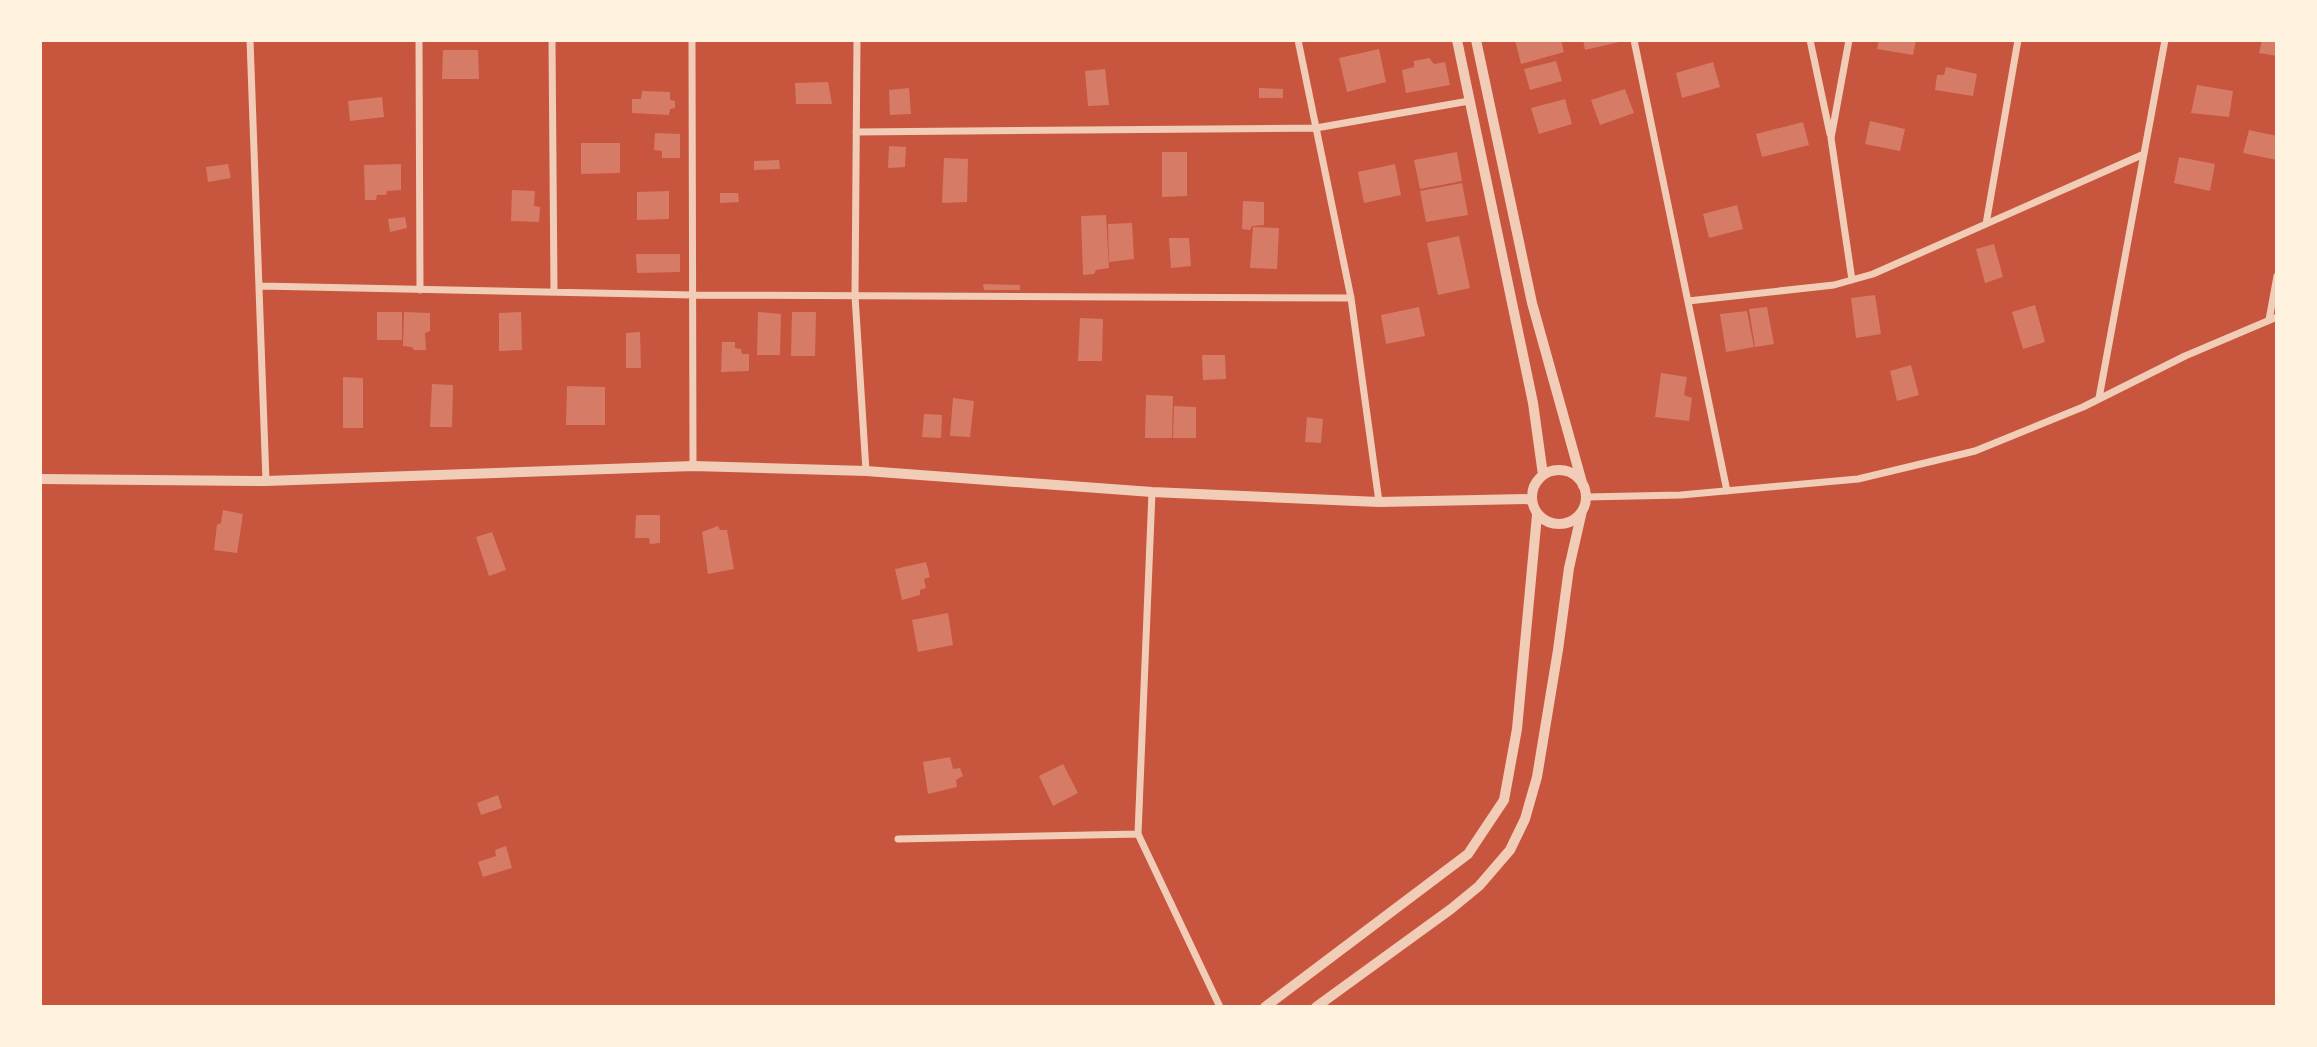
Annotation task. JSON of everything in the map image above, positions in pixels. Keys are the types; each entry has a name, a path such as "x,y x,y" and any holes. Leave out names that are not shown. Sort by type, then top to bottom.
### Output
{"street":[{"path":"250,40 266,481"},
{"path":"419,40 420,290"},
{"path":"552,40 554,291"},
{"path":"692,40 693,466"},
{"path":"857,40 855,296 866,471"},
{"path":"1298,40 1351,298 1379,502"},
{"path":"1457,40 1533,403 1543,475"},
{"path":"1316,1007 1451,909 1479,886 1510,850 1525,819 1536,778 1569,568 1583,511 1585,491 1532,303 1476,40"},
{"path":"1634,40 1727,491"},
{"path":"1810,40 1831,138 1852,280"},
{"path":"1831,138 1849,40"},
{"path":"1986,224 2018,40"},
{"path":"2099,398 2165,40"},
{"path":"856,132 1316,128 1469,101"},
{"path":"1688,301 1835,285 1873,274 2144,155"},
{"path":"2269,320 2277,276"},
{"path":"261,286 693,295 1351,298"},
{"path":"1585,491 1681,495 1858,479 1975,451 2277,317"},
{"path":"40,479 266,481 693,466 866,471 1152,492 1379,502 1531,499"},
{"path":"1265,1007 1468,854 1504,800 1517,729 1537,515 1531,499 1534,486 1543,475 1563,470 1575,475 1585,491"},
{"path":"1152,492 1138,834 1220,1007"},
{"path":"1537,515 1544,521 1561,525 1569,523 1583,511"},
{"path":"898,839 1138,834"}],"building":[{"path":"1515,40 1561,40 1564,52 1521,64"},
{"path":"1583,40 1618,40 1619,42 1585,50"},
{"path":"1879,40 1916,40 1913,55 1877,49"},
{"path":"2262,40 2277,40 2277,56 2259,53"},
{"path":"1379,49 1386,82 1347,92 1339,58"},
{"path":"443,50 478,50 479,79 442,79"},
{"path":"1429,58 1434,64 1445,62 1450,85 1406,93 1402,70 1414,67 1414,61"},
{"path":"1556,61 1562,81 1530,90 1524,69"},
{"path":"1713,62 1720,87 1682,98 1676,73"},
{"path":"1946,67 1977,74 1973,96 1935,90 1937,75 1944,75"},
{"path":"1105,69 1109,105 1088,106 1085,71"},
{"path":"828,82 832,104 796,104 795,83"},
{"path":"2197,85 2233,91 2229,117 2191,113"},
{"path":"909,88 911,114 890,115 889,90"},
{"path":"1259,88 1283,89 1283,98 1259,98"},
{"path":"1625,89 1634,113 1600,125 1591,100"},
{"path":"642,91 670,92 670,100 675,101 675,108 670,109 669,115 632,113 632,99 641,99"},
{"path":"382,97 384,117 350,121 348,101"},
{"path":"1565,99 1572,124 1539,134 1531,108"},
{"path":"1870,121 1905,129 1900,151 1865,144"},
{"path":"1803,122 1809,145 1762,157 1756,134"},
{"path":"2249,130 2277,136 2277,160 2243,153"},
{"path":"655,133 680,134 680,158 662,158 662,151 654,150"},
{"path":"581,143 620,143 620,173 581,174"},
{"path":"889,146 906,147 905,167 888,168"},
{"path":"1162,152 1187,152 1187,196 1162,197"},
{"path":"1457,152 1462,181 1420,189 1414,160"},
{"path":"2179,157 2215,164 2210,191 2174,183"},
{"path":"944,158 968,159 967,202 942,203"},
{"path":"779,160 780,169 754,170 754,161"},
{"path":"228,164 231,178 208,182 206,167"},
{"path":"401,164 401,190 377,195 376,200 365,200 364,165"},
{"path":"1395,164 1401,195 1364,203 1358,172"},
{"path":"1462,183 1468,215 1426,222 1420,191"},
{"path":"512,190 535,191 534,206 540,207 539,222 511,221"},
{"path":"669,191 669,219 637,220 637,192"},
{"path":"720,193 738,193 739,202 720,203"},
{"path":"1243,201 1264,202 1264,225 1252,226 1250,230 1242,229"},
{"path":"1737,205 1743,229 1709,238 1703,214"},
{"path":"1106,215 1109,268 1083,275 1081,216"},
{"path":"405,217 407,228 390,232 388,219"},
{"path":"1132,223 1134,259 1109,262 1108,224"},
{"path":"1253,227 1279,228 1277,269 1250,268"},
{"path":"1459,236 1470,288 1438,295 1427,243"},
{"path":"1169,238 1189,238 1191,266 1171,268"},
{"path":"1994,244 2003,277 1985,283 1976,249"},
{"path":"636,254 680,254 680,272 637,273"},
{"path":"983,284 1020,285 1020,290 984,290"},
{"path":"1875,295 1881,334 1856,338 1851,298"},
{"path":"2035,305 2045,342 2023,349 2012,312"},
{"path":"1419,307 1425,336 1386,344 1381,315"},
{"path":"1767,307 1774,344 1755,347 1749,309"},
{"path":"1747,311 1754,347 1726,352 1720,314"},
{"path":"377,312 402,312 402,340 377,340"},
{"path":"404,312 430,313 430,331 425,333 426,350 403,346"},
{"path":"521,312 522,350 499,351 499,313"},
{"path":"758,312 781,314 780,355 757,355"},
{"path":"792,312 816,312 815,356 791,356"},
{"path":"1080,318 1103,319 1102,361 1078,361"},
{"path":"640,332 641,368 626,368 626,333"},
{"path":"722,342 735,342 735,348 741,349 742,354 749,354 749,371 721,372"},
{"path":"1202,355 1225,355 1226,379 1203,380"},
{"path":"1911,365 1919,395 1897,401 1890,371"},
{"path":"1661,373 1687,377 1684,395 1692,398 1689,421 1655,417"},
{"path":"343,377 363,378 363,428 343,428"},
{"path":"432,384 453,385 452,427 430,427"},
{"path":"567,386 605,387 605,425 566,425"},
{"path":"1146,395 1173,396 1172,438 1145,438"},
{"path":"953,398 974,401 970,437 950,436"},
{"path":"1174,406 1196,407 1196,438 1173,438"},
{"path":"924,414 942,415 941,438 922,437"},
{"path":"1307,417 1323,419 1321,443 1305,442"},
{"path":"223,510 243,514 237,553 214,550 217,525 221,523"},
{"path":"636,515 660,515 660,543 650,544 649,538 635,538"},
{"path":"718,526 720,530 727,530 734,569 708,574 702,532"},
{"path":"492,532 506,570 489,576 476,537"},
{"path":"926,562 930,577 924,579 926,588 920,590 920,595 902,600 895,569"},
{"path":"948,613 953,645 918,652 912,620"},
{"path":"950,757 953,769 960,768 963,776 956,780 957,787 928,794 923,762"},
{"path":"1063,764 1078,793 1053,806 1039,776"},
{"path":"498,795 502,808 481,815 477,803"},
{"path":"506,846 512,868 483,877 478,862 496,856 495,850"}]}
